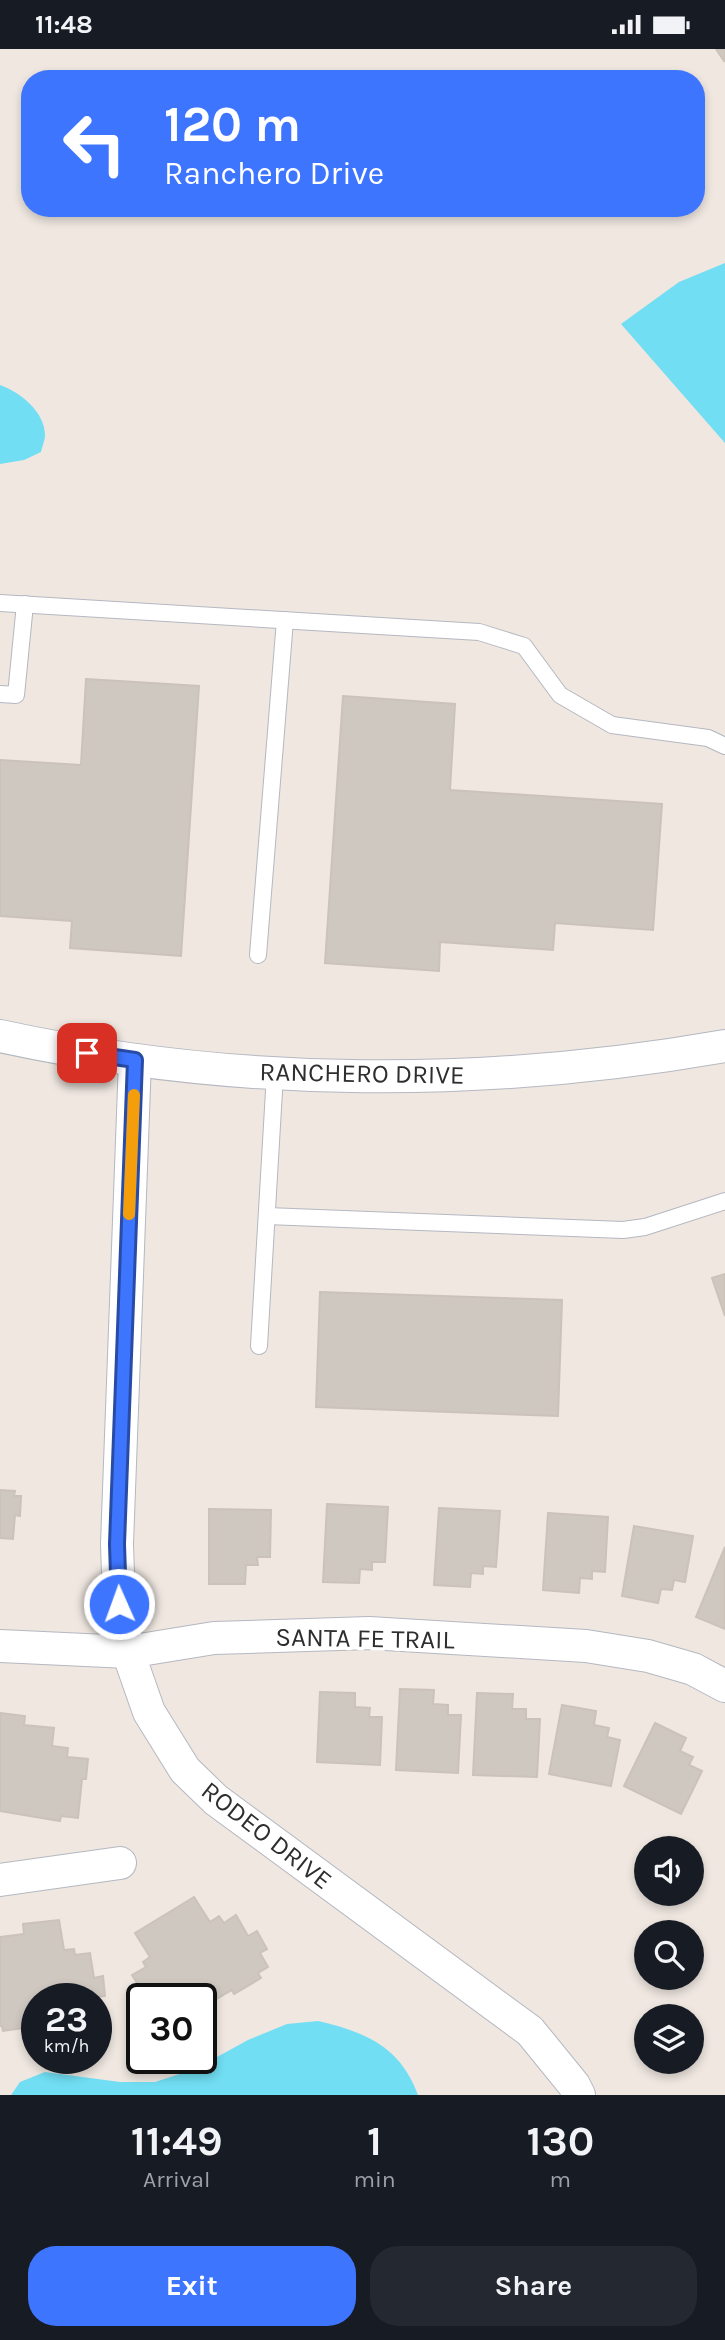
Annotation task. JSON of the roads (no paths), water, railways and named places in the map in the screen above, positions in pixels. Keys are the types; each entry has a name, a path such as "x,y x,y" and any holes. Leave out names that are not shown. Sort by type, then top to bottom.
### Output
{"street":[{"name":"RANCHERO DRIVE","path":"0,1036 135,1060 275,1074 394,1077 508,1074 651,1059 725,1047"},
{"name":"RODEO DRIVE","path":"135,1060 117,1544 119,1604 128,1653 149,1712 185,1770 208,1793 530,2031 574,2085 579,2095"},
{"name":"SANTA FE TRAIL","path":"0,1646 128,1653 214,1639 369,1633 586,1646 648,1656 693,1669 725,1686"},
{"path":"0,1880 120,1863"}],"lane":[{"path":"0,603 479,632 524,646 560,695 612,725 708,738 725,746"},
{"path":"0,694 16,695 25,604"},
{"path":"258,955 285,620"},
{"path":"259,1346 275,1074"},
{"path":"268,1216 623,1230 645,1227 725,1201"}],"water":[{"path":"725,263 725,443 621,324 679,282"},
{"path":"0,385 30,404 41,418 45,435 41,452 24,460 0,464"},
{"path":"318,2021 366,2036 391,2053 401,2064 418,2095 11,2095 20,2082 40,2074 120,2082 155,2082 180,2074 217,2074 217,2057 248,2040 287,2024"}]}
